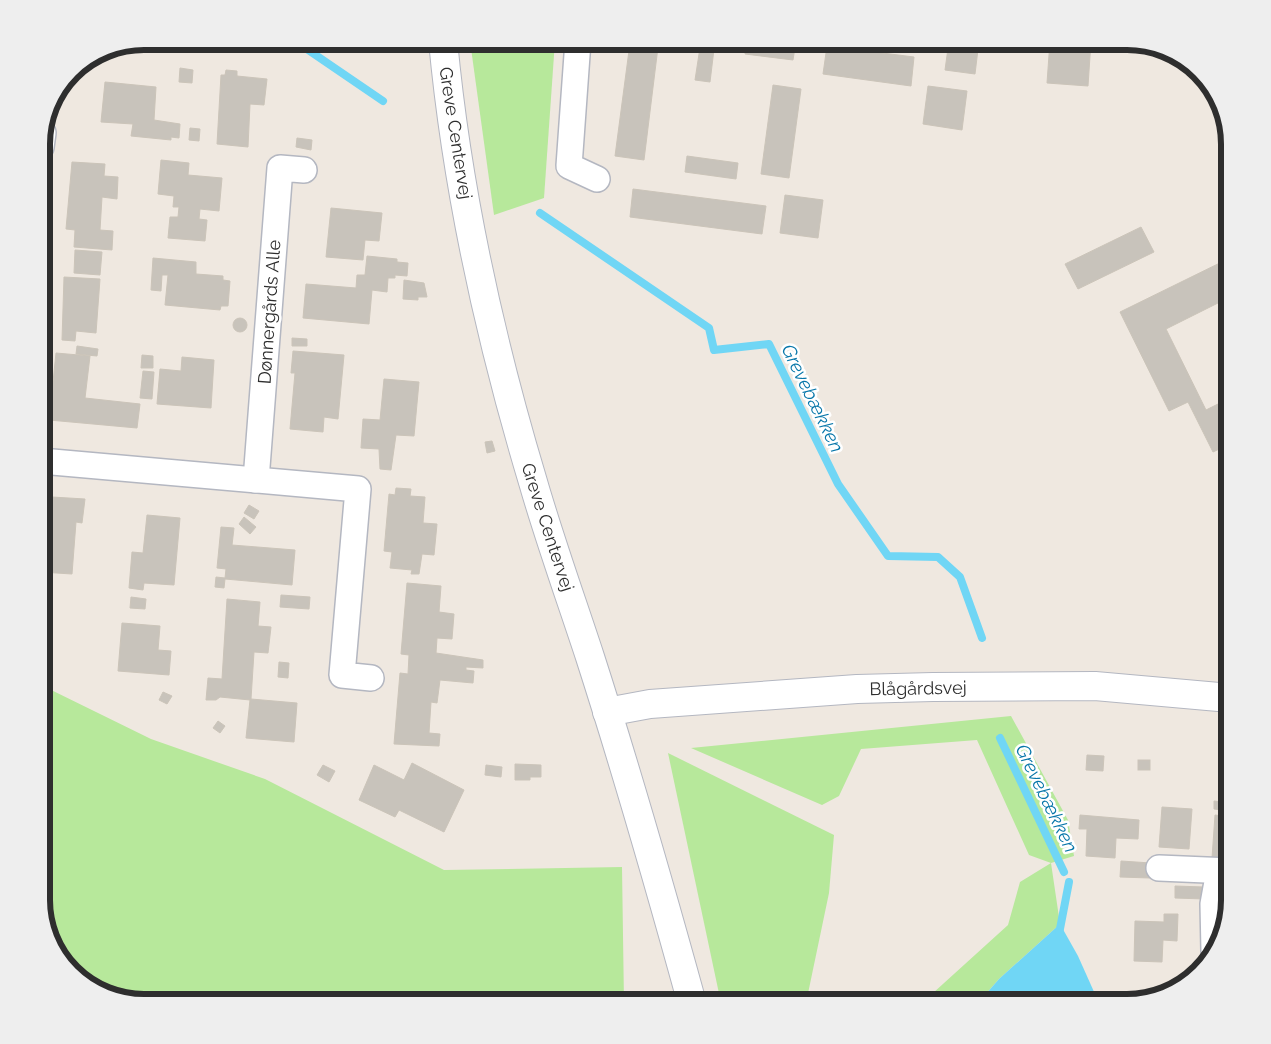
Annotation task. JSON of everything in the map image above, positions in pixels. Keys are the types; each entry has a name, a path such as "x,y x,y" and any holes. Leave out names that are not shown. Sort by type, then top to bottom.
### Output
{"street":[{"name":"Greve Centervej","path":"444,50 448,95 471,231 500,362 533,482 607,712 689,994"},
{"path":"577,50 568,166 597,179"},
{"name":"Dønnergårds Alle","path":"256,480 280,168 304,170"},
{"path":"50,462 358,489 342,675 371,678"},
{"name":"Blågårdsvej","path":"607,712 650,704 857,690 933,687 1095,686 1221,697"},
{"path":"1159,868 1221,871"},
{"path":"1214,935 1213,904 1221,880"}],"green space":[{"path":"471,50 554,50 544,198 494,215"},
{"path":"50,689 151,739 265,779 444,870 622,867 624,994 144,994 120,991 97,981 73,962 57,936 53,924 50,906"},
{"path":"1011,716 1068,820 1074,856 1051,863 1029,855 977,740 861,749 839,796 822,805 691,748"},
{"path":"668,753 834,835 829,893 808,994 719,994"},
{"path":"1051,863 1060,924 999,979 986,994 932,994 1008,925 1020,882"}],"water":[{"path":"1060,924 1078,956 1095,994 986,994 999,979"}],"building":[{"path":"629,50 658,50 644,160 615,156"},
{"path":"700,50 714,50 710,82 695,80"},
{"path":"746,50 795,50 793,60 745,54"},
{"path":"826,50 859,50 914,57 911,86 823,74"},
{"path":"948,50 978,50 975,74 945,70"},
{"path":"1049,50 1090,50 1088,86 1047,83"},
{"path":"180,68 193,70 192,83 179,82"},
{"path":"226,70 237,71 237,76 267,79 264,105 250,104 248,147 217,144 221,75 225,75"},
{"path":"105,82 156,87 154,120 180,124 179,138 171,137 171,140 131,136 133,124 101,122"},
{"path":"773,85 801,89 789,178 761,174"},
{"path":"928,86 967,91 962,130 923,124"},
{"path":"190,128 200,129 199,141 189,140"},
{"path":"297,138 312,140 311,150 296,147"},
{"path":"687,156 738,163 736,179 685,172"},
{"path":"161,160 189,163 188,175 222,178 219,211 200,209 199,219 207,220 205,241 168,238 170,217 178,217 179,207 173,207 174,196 158,194"},
{"path":"72,162 105,164 104,176 118,177 117,199 102,197 100,230 113,231 112,250 74,247 75,230 66,229"},
{"path":"633,189 766,206 762,234 630,217"},
{"path":"785,195 823,200 818,238 780,233"},
{"path":"331,208 382,213 379,241 365,240 363,260 326,257"},
{"path":"1141,227 1154,252 1078,289 1065,264"},
{"path":"75,250 102,252 100,275 74,273"},
{"path":"367,256 397,259 397,262 408,263 407,276 395,275 395,278 388,278 387,292 372,290 369,324 303,318 306,284 356,288 357,275 365,275"},
{"path":"153,258 196,262 196,274 223,276 223,280 230,281 228,306 221,306 220,310 165,305 168,275 162,275 161,291 151,290"},
{"path":"1221,262 1221,302 1166,329 1206,410 1221,402 1221,448 1213,452 1188,402 1169,411 1120,312"},
{"path":"64,277 100,279 96,333 76,331 75,341 62,340"},
{"path":"404,280 424,283 427,297 418,297 418,300 403,299"},
{"path":"240,318 245,320 247,325 245,330 240,332 235,330 233,325 235,320"},
{"path":"292,338 307,339 307,346 292,346"},
{"path":"77,346 98,349 97,356 76,354"},
{"path":"293,351 344,355 338,419 324,417 323,432 290,429 295,373 291,373"},
{"path":"56,353 90,356 85,398 140,404 137,428 50,420"},
{"path":"142,355 153,356 153,368 141,368"},
{"path":"182,357 214,360 211,408 157,404 160,369 181,371"},
{"path":"143,371 154,372 152,399 140,398"},
{"path":"384,379 419,382 414,436 396,435 391,470 380,469 379,449 361,448 363,419 380,420"},
{"path":"492,441 495,451 487,453 485,442"},
{"path":"396,488 411,489 410,496 425,497 423,523 437,524 434,555 422,554 419,574 411,574 412,570 390,568 392,552 384,551 389,494 395,495"},
{"path":"52,497 85,499 82,523 76,522 72,574 50,573"},
{"path":"249,505 259,511 254,519 244,513"},
{"path":"147,515 180,518 174,585 144,583 143,590 129,588 132,552 143,553"},
{"path":"244,517 256,527 250,534 239,524"},
{"path":"221,527 234,528 232,545 295,550 292,585 225,579 224,588 215,587 216,577 225,578 226,569 217,568"},
{"path":"407,583 441,586 439,612 454,614 452,639 437,638 436,653 483,660 483,668 466,667 466,670 474,671 473,683 440,680 437,703 431,702 429,733 440,734 439,746 394,744 400,673 408,674 409,655 401,654"},
{"path":"281,595 310,597 309,609 280,607"},
{"path":"131,597 146,599 145,609 130,608"},
{"path":"227,599 260,602 258,626 271,627 268,653 254,652 251,699 297,703 294,742 246,738 250,700 220,697 216,700 206,700 208,678 222,679"},
{"path":"122,623 160,626 158,650 171,651 169,675 118,671"},
{"path":"279,662 289,663 288,678 278,677"},
{"path":"163,692 172,696 167,704 159,700"},
{"path":"218,721 225,726 220,733 213,728"},
{"path":"1087,755 1104,756 1103,771 1086,770"},
{"path":"1138,760 1150,760 1150,770 1138,770"},
{"path":"412,763 464,790 444,832 399,810 395,817 359,800 374,765 404,780"},
{"path":"515,764 541,765 541,777 530,777 530,780 515,780"},
{"path":"323,765 335,771 329,782 317,775"},
{"path":"486,765 502,767 501,777 485,775"},
{"path":"1214,801 1221,802 1221,810 1214,809"},
{"path":"1162,807 1192,809 1189,849 1159,847"},
{"path":"1080,815 1139,820 1138,839 1116,838 1115,858 1086,856 1087,829 1079,829"},
{"path":"1215,815 1221,816 1221,859 1212,858"},
{"path":"1121,861 1151,863 1150,878 1120,877"},
{"path":"1175,886 1204,887 1204,899 1175,898"},
{"path":"1164,914 1178,914 1177,941 1163,940 1162,962 1134,961 1135,921 1164,922"}],"waterway":[{"name":"Grevebækken","path":"308,50 383,101"},
{"name":"Grevebækken","path":"540,213 709,328 714,350 769,344 838,484 888,556 938,557 960,577 982,638"},
{"name":"Grevebækken","path":"1000,738 1064,872"},
{"name":"Grevebækken","path":"1059,934 1069,882"}]}
